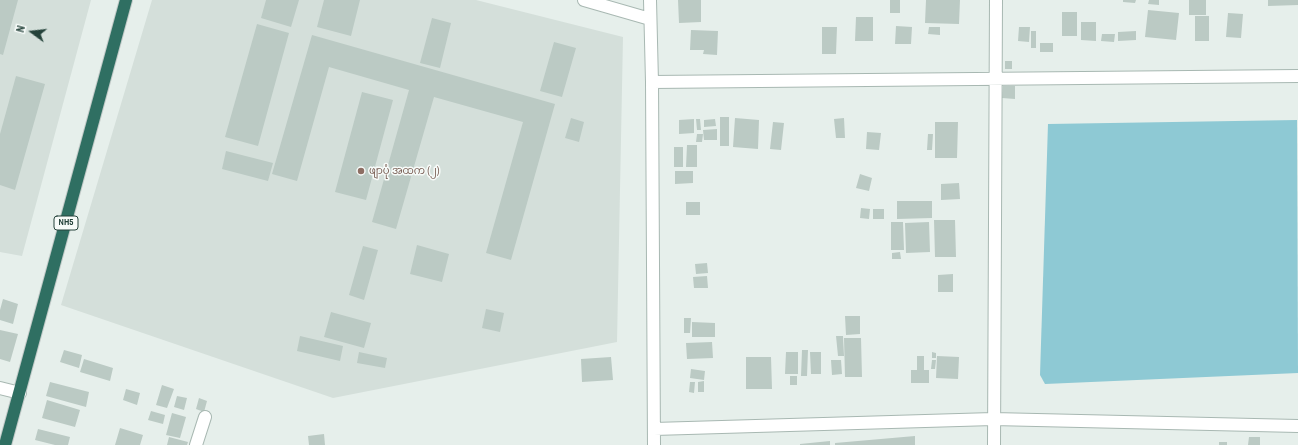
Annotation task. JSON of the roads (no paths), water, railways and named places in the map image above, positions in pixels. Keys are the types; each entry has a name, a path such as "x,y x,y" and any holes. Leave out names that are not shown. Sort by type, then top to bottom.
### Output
{"highway":[{"name":"NH5","path":"5,445 126,0"}],"street":[{"path":"584,0 650,19"},
{"path":"650,0 652,82 654,445"},
{"path":"994,445 996,0"},
{"path":"652,82 1298,76"},
{"path":"0,388 20,393"},
{"path":"196,445 205,417"},
{"path":"654,429 993,419 1298,426"}],"water":[{"path":"1297,120 1298,373 1045,384 1040,375 1048,124"}],"place":[{"name":"ဖျာပုံ အထက (၂)","path":"361,171"}]}
